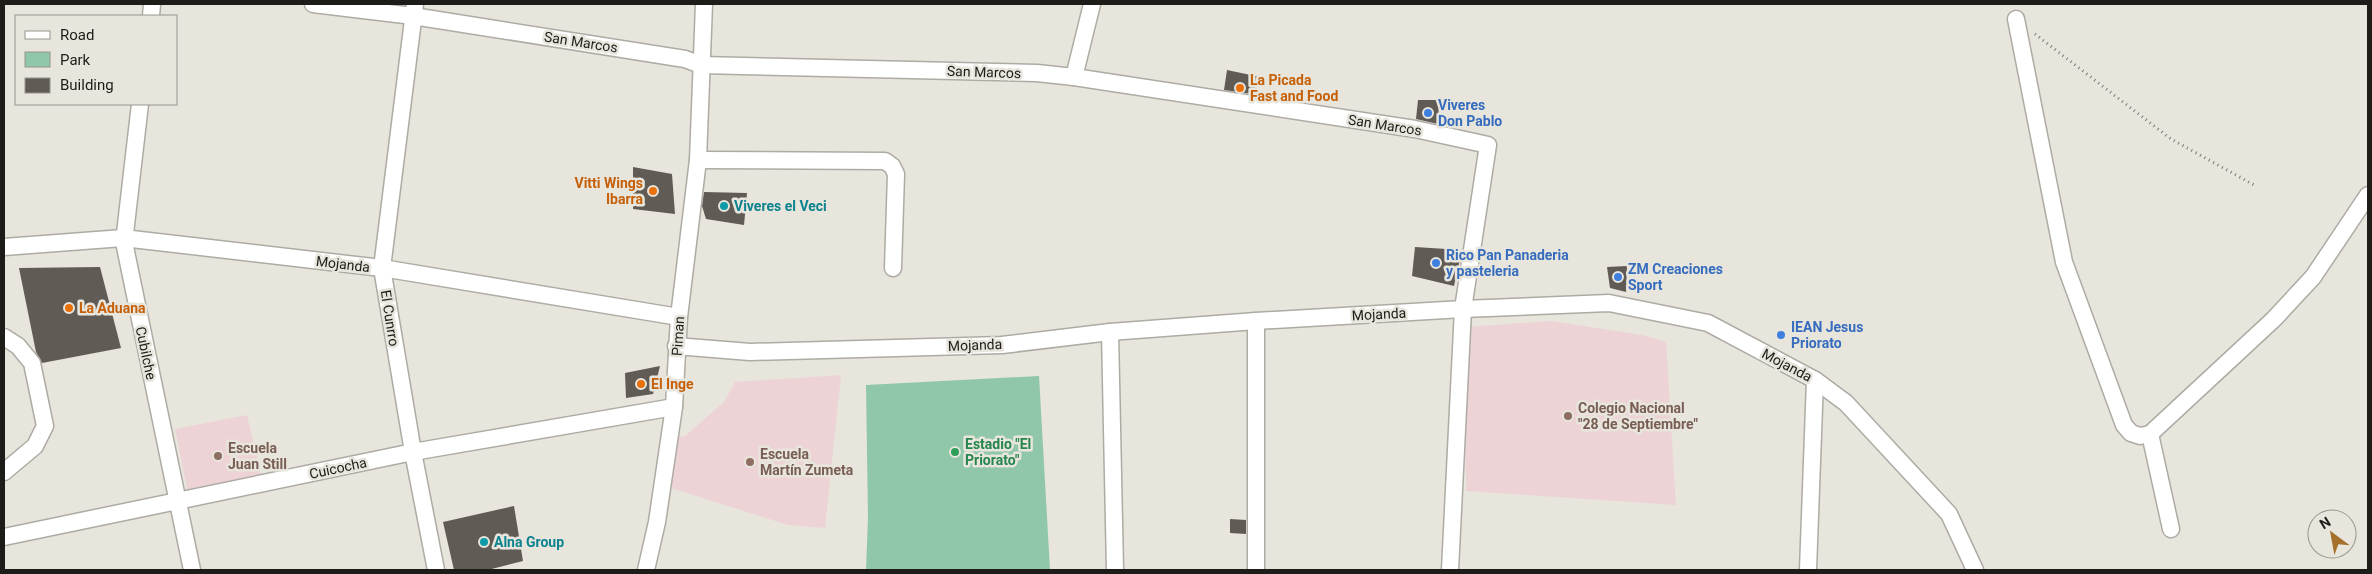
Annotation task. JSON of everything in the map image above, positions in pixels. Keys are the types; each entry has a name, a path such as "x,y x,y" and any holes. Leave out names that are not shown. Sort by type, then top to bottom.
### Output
{"street":[{"name":"San Marcos","path":"313,4 414,10 685,59 701,65 1037,74 1074,77 1415,129 1488,145 1463,309"},
{"name":"Piman","path":"646,570 657,522 674,407 676,346 698,160 704,4"},
{"path":"1074,77 1092,4"},
{"name":"El Cunrro","path":"414,10 382,268 413,452 436,570"},
{"path":"2016,19 2064,262 2124,425 2131,433 2140,436 2150,434 2281,312 2313,277 2368,195"},
{"name":"Cubilche","path":"140,105 124,238 192,570"},
{"path":"698,160 885,161 892,166 896,174 893,268"},
{"name":"Mojanda","path":"4,247 124,238 382,268 679,317"},
{"name":"Mojanda","path":"676,346 750,352 1002,345 1110,332 1256,321 1609,303 1708,323 1815,380 1846,403 1949,514 1975,570"},
{"path":"1450,570 1463,309"},
{"path":"1256,321 1256,570"},
{"path":"1110,332 1114,570"},
{"path":"4,337 18,346 32,363 45,426 35,446 4,472"},
{"path":"1808,570 1815,380"},
{"name":"Cuicocha","path":"4,537 413,452 674,407"},
{"path":"2150,434 2171,529"}],"path":[{"path":"2016,19 2171,139 2254,185"}],"shaded area":[{"name":"Colegio Nacional \"28 de Septiembre\"","path":"1551,321 1642,335 1666,342 1676,505 1466,491 1465,327"},
{"name":"Escuela Martín Zumeta","path":"841,375 825,528 788,525 665,486 671,437 685,436 724,402 735,382"},
{"name":"Escuela Juan Still","path":"247,415 263,483 189,499 175,429"}],"green space":[{"name":"Estadio \"El Priorato\"","path":"1039,376 1050,570 866,570 868,518 866,385"}],"building":[{"name":"La Picada Fast and Food","path":"1227,70 1260,77 1252,94 1224,90"},
{"name":"Viveres Don Pablo","path":"1418,100 1439,100 1438,124 1416,119"},
{"name":"Vitti Wings Ibarra","path":"633,167 672,174 675,214 633,209"},
{"name":"Viveres el Veci","path":"704,192 747,193 744,225 706,219 702,206"},
{"name":"Rico Pan Panaderia y pasteleria","path":"1415,247 1462,250 1454,286 1412,276"},
{"name":"ZM Creaciones Sport","path":"1627,266 1626,292 1610,288 1607,267"},
{"name":"La Aduana","path":"100,267 121,348 42,363 36,352 19,268"},
{"name":"El Inge","path":"660,366 653,394 626,398 625,373"},
{"name":"Alna Group","path":"514,506 523,561 488,570 454,570 443,522"},
{"path":"1230,519 1246,520 1246,534 1230,533"}],"place":[{"name":"La Picada Fast and Food","path":"1240,88"},
{"name":"Viveres Don Pablo","path":"1428,113"},
{"name":"Vitti Wings Ibarra","path":"653,191"},
{"name":"Viveres el Veci","path":"724,206"},
{"name":"Rico Pan Panaderia y pasteleria","path":"1436,263"},
{"name":"ZM Creaciones Sport","path":"1618,277"},
{"name":"La Aduana","path":"69,308"},
{"name":"IEAN Jesus Priorato","path":"1781,335"},
{"name":"El Inge","path":"641,384"},
{"name":"Colegio Nacional \"28 de Septiembre\"","path":"1568,416"},
{"name":"Estadio \"El Priorato\"","path":"955,452"},
{"name":"Escuela Juan Still","path":"218,456"},
{"name":"Escuela Martín Zumeta","path":"750,462"},
{"name":"Alna Group","path":"484,542"}]}
